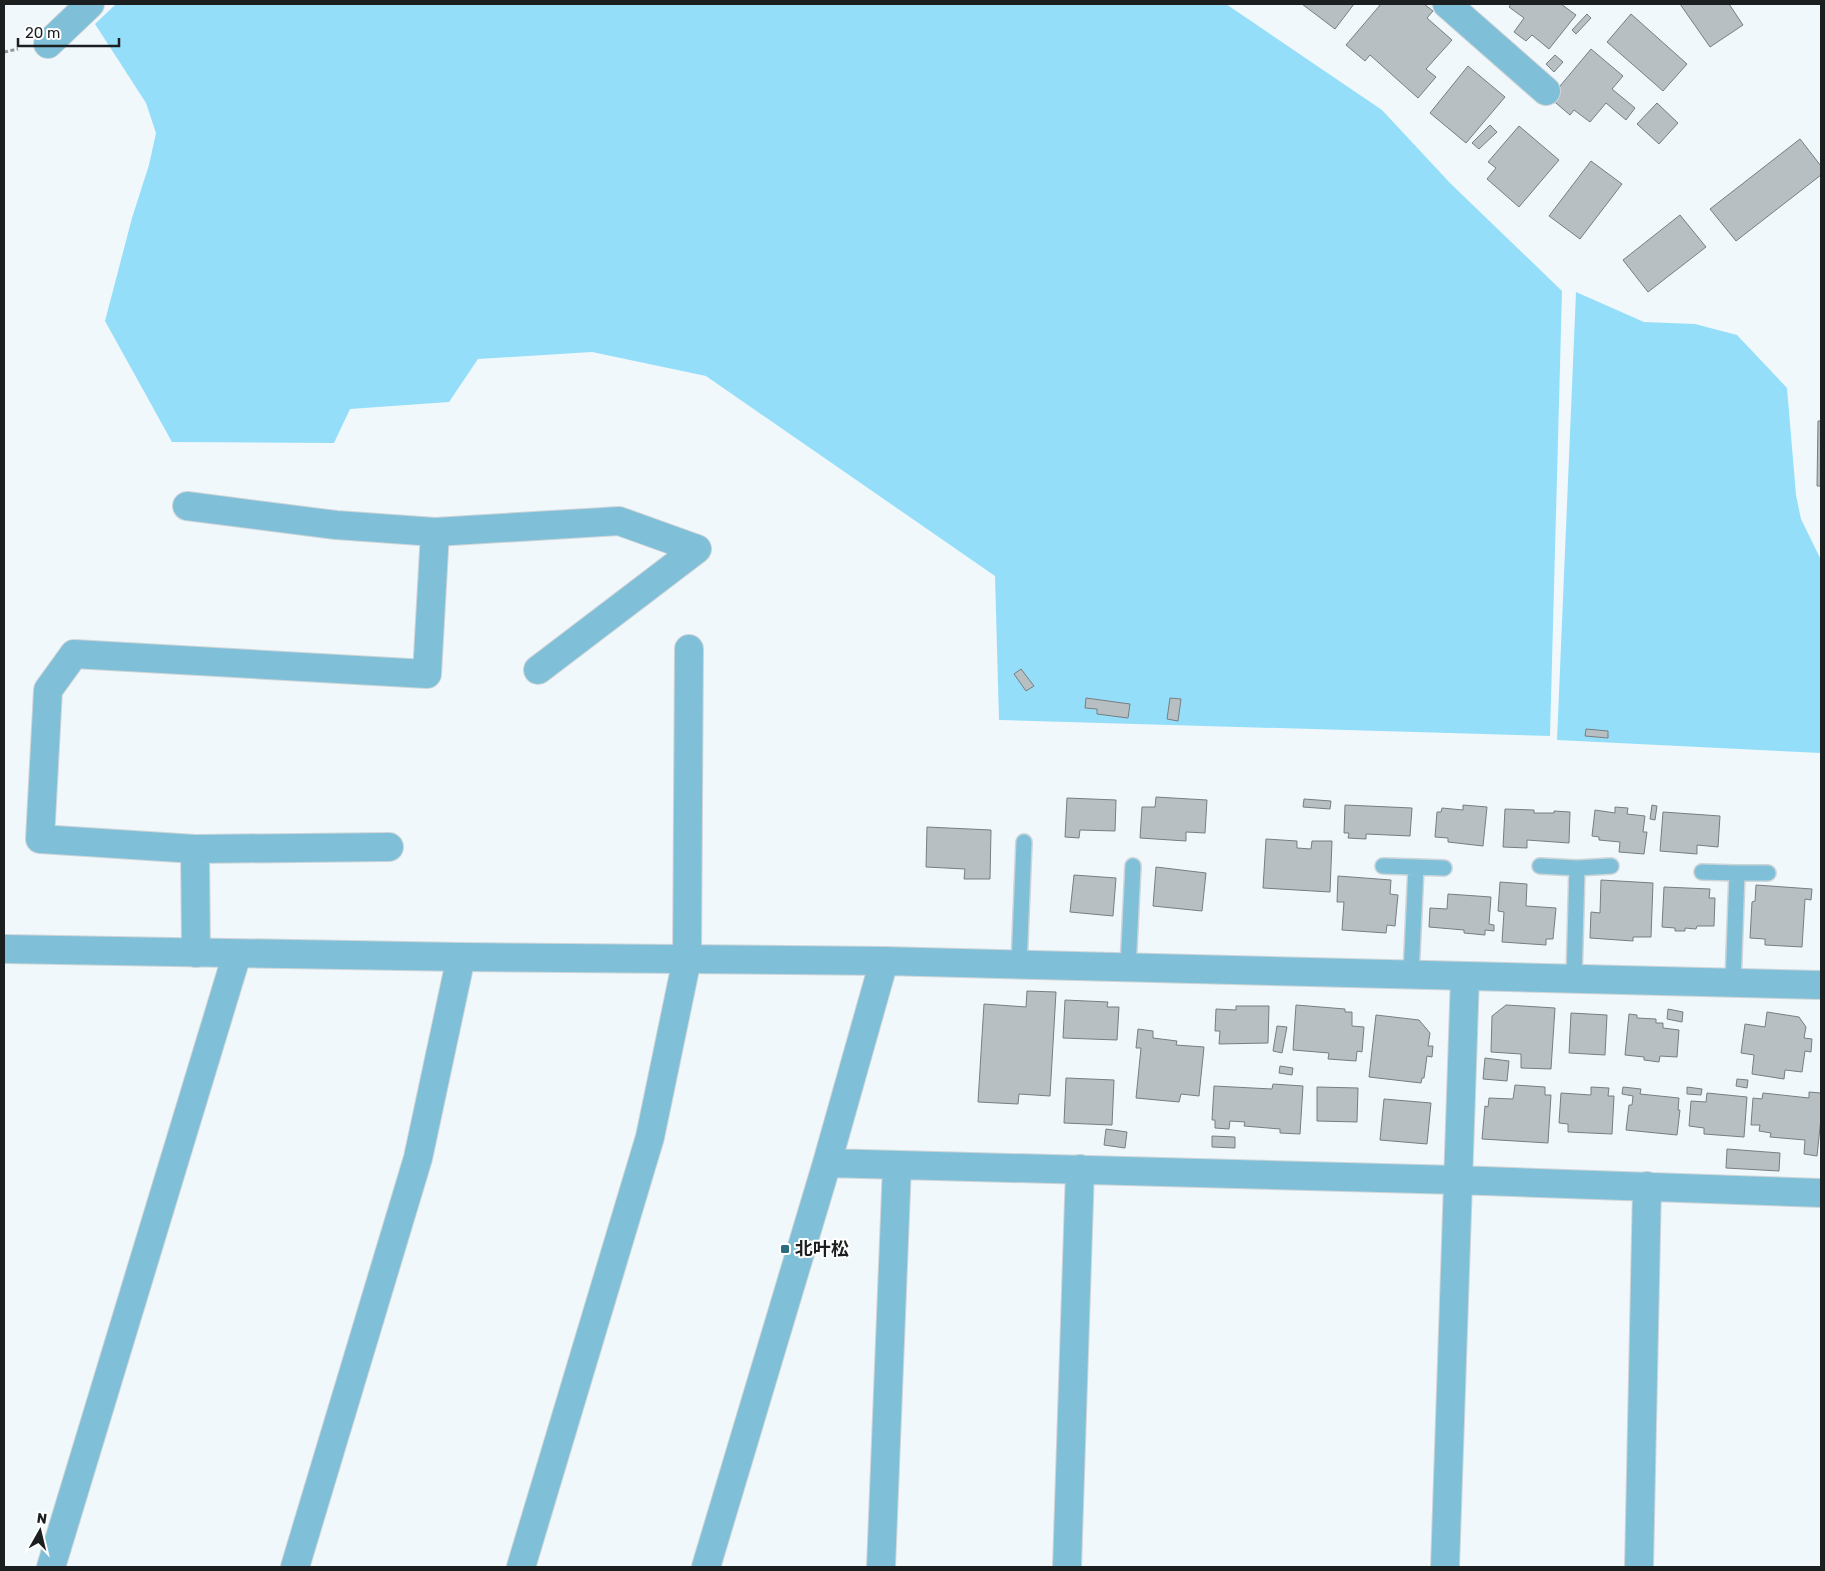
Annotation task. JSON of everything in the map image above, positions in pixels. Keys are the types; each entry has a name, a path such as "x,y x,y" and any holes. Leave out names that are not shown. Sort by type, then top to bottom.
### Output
{"street":[{"path":"48,44 90,4"},
{"path":"1462,8 1546,91"},
{"path":"187,506 336,525 435,532 619,521 698,549 538,670"},
{"path":"389,847 195,848 40,839 48,690 74,654 427,674 435,532"},
{"path":"522,1567 650,1137 687,959 689,648"},
{"path":"195,848 196,953"},
{"path":"4,949 237,954 884,961 1821,985"},
{"path":"51,1567 237,954"},
{"path":"295,1567 418,1158 461,957"},
{"path":"706,1567 827,1163 884,961"},
{"path":"1445,1567 1465,976"},
{"path":"827,1163 1457,1180 1821,1193"},
{"path":"882,1567 897,1165"},
{"path":"1067,1567 1080,1170"},
{"path":"1639,1567 1646,1186"}],"lane":[{"path":"1019,965 1024,842"},
{"path":"1128,968 1133,866"},
{"path":"1383,866 1444,868"},
{"path":"1540,866 1577,868 1611,866"},
{"path":"1411,975 1416,867"},
{"path":"1574,979 1577,868"},
{"path":"1702,872 1768,873"},
{"path":"1733,983 1737,873"}],"shaded area":[{"path":"116,4 1226,4 1382,110 1450,183 1562,291 1550,736 999,720 995,576 706,376 592,352 478,359 449,402 350,409 334,443 172,442 105,321 132,218 149,165 156,133 146,103 95,24"},
{"path":"1576,292 1644,322 1695,324 1737,335 1787,388 1796,495 1801,519 1821,560 1821,753 1557,740"}],"building":[{"path":"1302,4 1354,4 1335,29"},
{"path":"1381,4 1424,4 1433,11 1427,18 1452,40 1426,69 1436,77 1418,98 1370,55 1365,61 1346,45"},
{"path":"1511,4 1561,4 1576,15 1549,49 1532,35 1526,41 1514,32 1524,18 1509,7"},
{"path":"1680,4 1729,4 1743,25 1710,47"},
{"path":"1587,14 1591,18 1576,34 1572,30"},
{"path":"1631,14 1687,64 1663,91 1607,42"},
{"path":"1591,49 1623,76 1612,89 1635,108 1626,120 1606,103 1590,122 1574,110 1570,115 1550,98"},
{"path":"1555,55 1563,62 1554,72 1546,64"},
{"path":"1468,66 1505,97 1466,143 1430,113"},
{"path":"1657,103 1678,123 1659,144 1637,124"},
{"path":"1490,125 1497,132 1479,149 1472,143"},
{"path":"1519,126 1559,160 1519,207 1487,179 1496,168 1488,162"},
{"path":"1800,139 1821,166 1821,175 1736,241 1710,209"},
{"path":"1591,161 1622,184 1580,239 1549,216"},
{"path":"1680,215 1706,247 1648,292 1623,260"},
{"path":"1818,421 1821,421 1821,486 1817,486"},
{"path":"1021,669 1034,686 1026,691 1014,674"},
{"path":"1086,698 1130,704 1128,718 1097,714 1097,709 1085,708"},
{"path":"1170,698 1181,699 1178,721 1167,719"},
{"path":"1586,729 1608,731 1608,738 1585,736"},
{"path":"1156,797 1207,800 1205,833 1186,832 1186,841 1140,838 1142,807 1155,807"},
{"path":"1067,798 1116,800 1115,831 1080,830 1079,838 1065,837"},
{"path":"1304,799 1331,801 1330,809 1303,807"},
{"path":"1345,805 1412,808 1410,836 1366,834 1366,839 1348,838 1349,833 1344,833"},
{"path":"1463,805 1487,807 1483,846 1448,842 1448,838 1435,837 1437,812 1441,812 1442,808 1463,810"},
{"path":"1652,805 1657,806 1655,820 1650,819"},
{"path":"1615,807 1628,808 1627,814 1645,816 1643,832 1647,832 1644,854 1619,852 1620,842 1599,840 1599,837 1592,836 1595,810 1615,813"},
{"path":"1505,809 1534,810 1534,813 1570,812 1569,843 1527,840 1527,848 1503,847"},
{"path":"1663,812 1720,816 1718,847 1697,845 1697,854 1660,851"},
{"path":"927,827 991,830 990,879 964,879 965,869 926,867"},
{"path":"1266,839 1297,841 1297,848 1311,849 1312,841 1332,841 1330,892 1263,888"},
{"path":"1156,867 1206,873 1202,911 1153,906"},
{"path":"1074,875 1116,878 1113,916 1070,912"},
{"path":"1338,876 1391,880 1390,894 1398,895 1395,926 1387,925 1386,933 1342,930 1344,902 1337,902"},
{"path":"1601,880 1653,883 1651,937 1633,937 1633,941 1590,938 1591,912 1600,913"},
{"path":"1500,882 1527,884 1526,906 1556,908 1553,939 1546,939 1546,945 1502,942 1504,912 1498,911"},
{"path":"1756,885 1812,889 1811,900 1805,899 1802,947 1765,945 1765,939 1750,938 1752,902 1755,901"},
{"path":"1664,887 1710,889 1709,898 1715,898 1714,926 1697,926 1696,929 1685,928 1685,931 1675,931 1675,928 1662,927"},
{"path":"1448,894 1491,897 1489,924 1494,925 1494,931 1485,930 1485,935 1464,933 1464,930 1429,927 1430,908 1447,909"},
{"path":"1027,991 1056,992 1050,1096 1019,1094 1018,1104 978,1102 984,1004 1026,1007"},
{"path":"1065,1000 1108,1002 1107,1007 1119,1007 1117,1040 1063,1038"},
{"path":"1296,1005 1345,1009 1345,1012 1352,1012 1352,1026 1364,1027 1362,1052 1357,1051 1356,1061 1328,1059 1329,1053 1293,1050"},
{"path":"1506,1005 1555,1008 1551,1069 1521,1068 1521,1054 1491,1052 1492,1016"},
{"path":"1236,1006 1269,1006 1268,1043 1219,1044 1220,1031 1215,1031 1216,1009 1236,1010"},
{"path":"1668,1009 1683,1012 1682,1022 1667,1019"},
{"path":"1767,1012 1799,1017 1806,1027 1804,1038 1812,1039 1811,1052 1805,1051 1802,1072 1785,1070 1784,1079 1752,1074 1754,1055 1741,1053 1745,1024 1765,1027"},
{"path":"1571,1013 1607,1015 1605,1055 1569,1053"},
{"path":"1629,1014 1637,1015 1637,1018 1656,1019 1656,1023 1663,1023 1663,1028 1679,1030 1677,1057 1660,1056 1659,1062 1644,1060 1644,1057 1625,1055"},
{"path":"1376,1015 1419,1020 1430,1033 1428,1046 1433,1046 1432,1057 1427,1056 1424,1078 1422,1078 1421,1083 1369,1077"},
{"path":"1277,1026 1287,1027 1282,1053 1273,1051"},
{"path":"1138,1029 1153,1031 1153,1038 1177,1041 1176,1045 1204,1047 1199,1096 1181,1094 1179,1102 1136,1098 1141,1048 1136,1048"},
{"path":"1485,1058 1509,1061 1507,1081 1483,1079"},
{"path":"1280,1066 1293,1068 1292,1075 1279,1073"},
{"path":"1066,1078 1114,1080 1112,1125 1064,1123"},
{"path":"1737,1079 1748,1080 1747,1088 1736,1086"},
{"path":"1273,1084 1303,1086 1300,1134 1280,1133 1280,1129 1244,1126 1245,1122 1230,1121 1229,1129 1215,1128 1215,1120 1212,1120 1214,1086 1272,1089"},
{"path":"1515,1085 1545,1087 1545,1095 1551,1095 1548,1143 1482,1139 1485,1106 1488,1107 1489,1098 1513,1099"},
{"path":"1317,1087 1358,1088 1357,1122 1317,1121"},
{"path":"1591,1087 1609,1088 1608,1096 1614,1096 1612,1134 1568,1132 1568,1124 1559,1123 1561,1093 1591,1095"},
{"path":"1623,1087 1641,1089 1640,1094 1679,1098 1678,1110 1680,1110 1677,1135 1626,1130 1629,1105 1632,1105 1633,1096 1622,1094"},
{"path":"1687,1087 1702,1089 1701,1095 1687,1094"},
{"path":"1809,1092 1821,1093 1821,1118 1817,1156 1804,1154 1805,1140 1770,1137 1771,1133 1759,1131 1760,1125 1751,1125 1753,1098 1762,1099 1763,1093 1809,1098"},
{"path":"1707,1093 1747,1097 1744,1137 1704,1134 1704,1128 1689,1126 1691,1101 1706,1102"},
{"path":"1384,1099 1431,1103 1427,1144 1380,1140"},
{"path":"1106,1129 1127,1132 1125,1148 1104,1145"},
{"path":"1212,1136 1235,1137 1235,1148 1212,1147"},
{"path":"1727,1149 1780,1153 1779,1171 1726,1168"}],"place":[{"name":"北叶松","path":"785,1249"}]}
